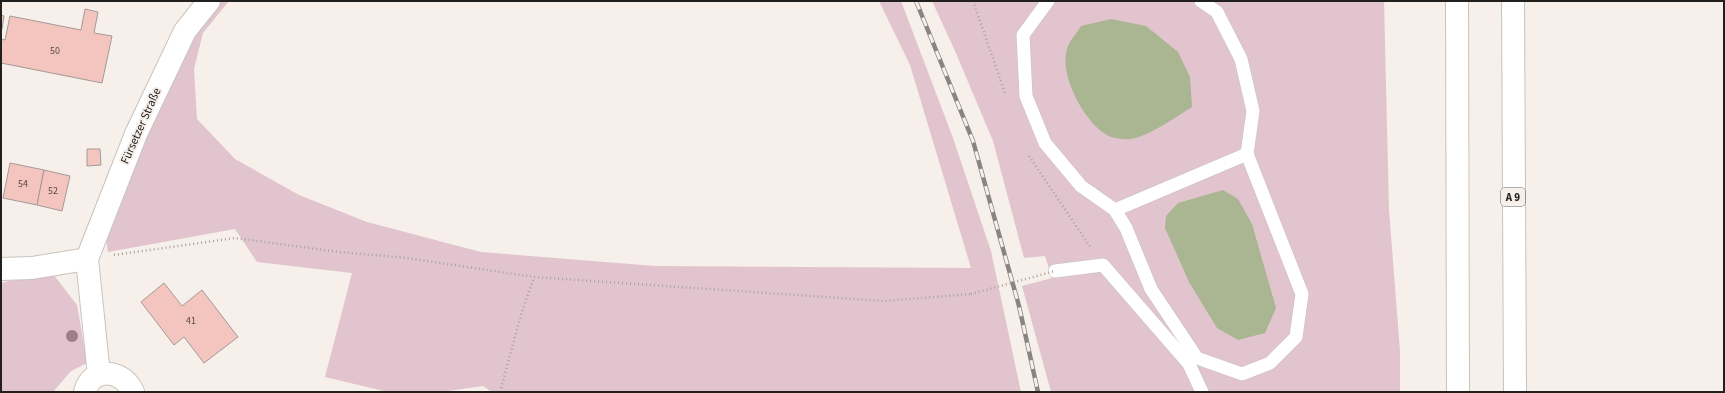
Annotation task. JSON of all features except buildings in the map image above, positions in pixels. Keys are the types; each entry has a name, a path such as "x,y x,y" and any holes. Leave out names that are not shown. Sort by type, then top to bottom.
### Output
{"main road":[{"name":"Fürsetzer Straße","path":"99,375 87,259 136,134 185,31 209,1"},
{"path":"1457,1 1458,392"},
{"name":"A 9","path":"1513,1 1515,392"},
{"path":"1,269 32,268 87,259"},
{"path":"85,392 91,381 99,375 108,373 120,376 129,384 133,392"}],"lane":[{"path":"1048,1 1023,36 1026,96 1045,143 1081,186 1115,210 1126,228 1151,290 1193,361 1202,392"},
{"path":"1055,271 1103,265 1193,361 1242,374 1270,363 1296,337 1302,294 1247,154 1253,111 1241,59 1217,12 1201,1"},
{"path":"1115,210 1247,154"}],"path":[{"path":"87,259 235,238 339,252 407,258 534,277 884,301 971,294 1055,271"},
{"path":"500,392 521,315 534,277"}],"shaded area":[{"path":"209,1 229,1 203,33 194,69 197,119 235,159 299,195 367,222 481,252 655,266 971,268 910,65 879,1 901,1 953,138 991,251 1021,392 492,392 483,386 441,392 388,392 325,377 352,273 257,262 235,229 108,252 104,228"},
{"path":"932,1 1384,1 1389,210 1400,351 1400,392 1051,392 1022,286 1052,278 1045,256 1024,258 993,141"},
{"path":"1111,19 1146,26 1178,52 1190,77 1192,107 1154,130 1131,139 1122,139 1107,135 1098,129 1090,120 1075,97 1070,84 1065,60 1068,46 1081,26"},
{"path":"1223,190 1238,199 1252,224 1276,308 1265,333 1238,340 1217,328 1189,282 1165,228 1166,216 1178,203"},
{"path":"41,273 53,274 77,305 87,363 71,371 53,392 1,392 1,283"}],"railway":[{"path":"916,1 973,141 1019,306 1038,392"}]}
